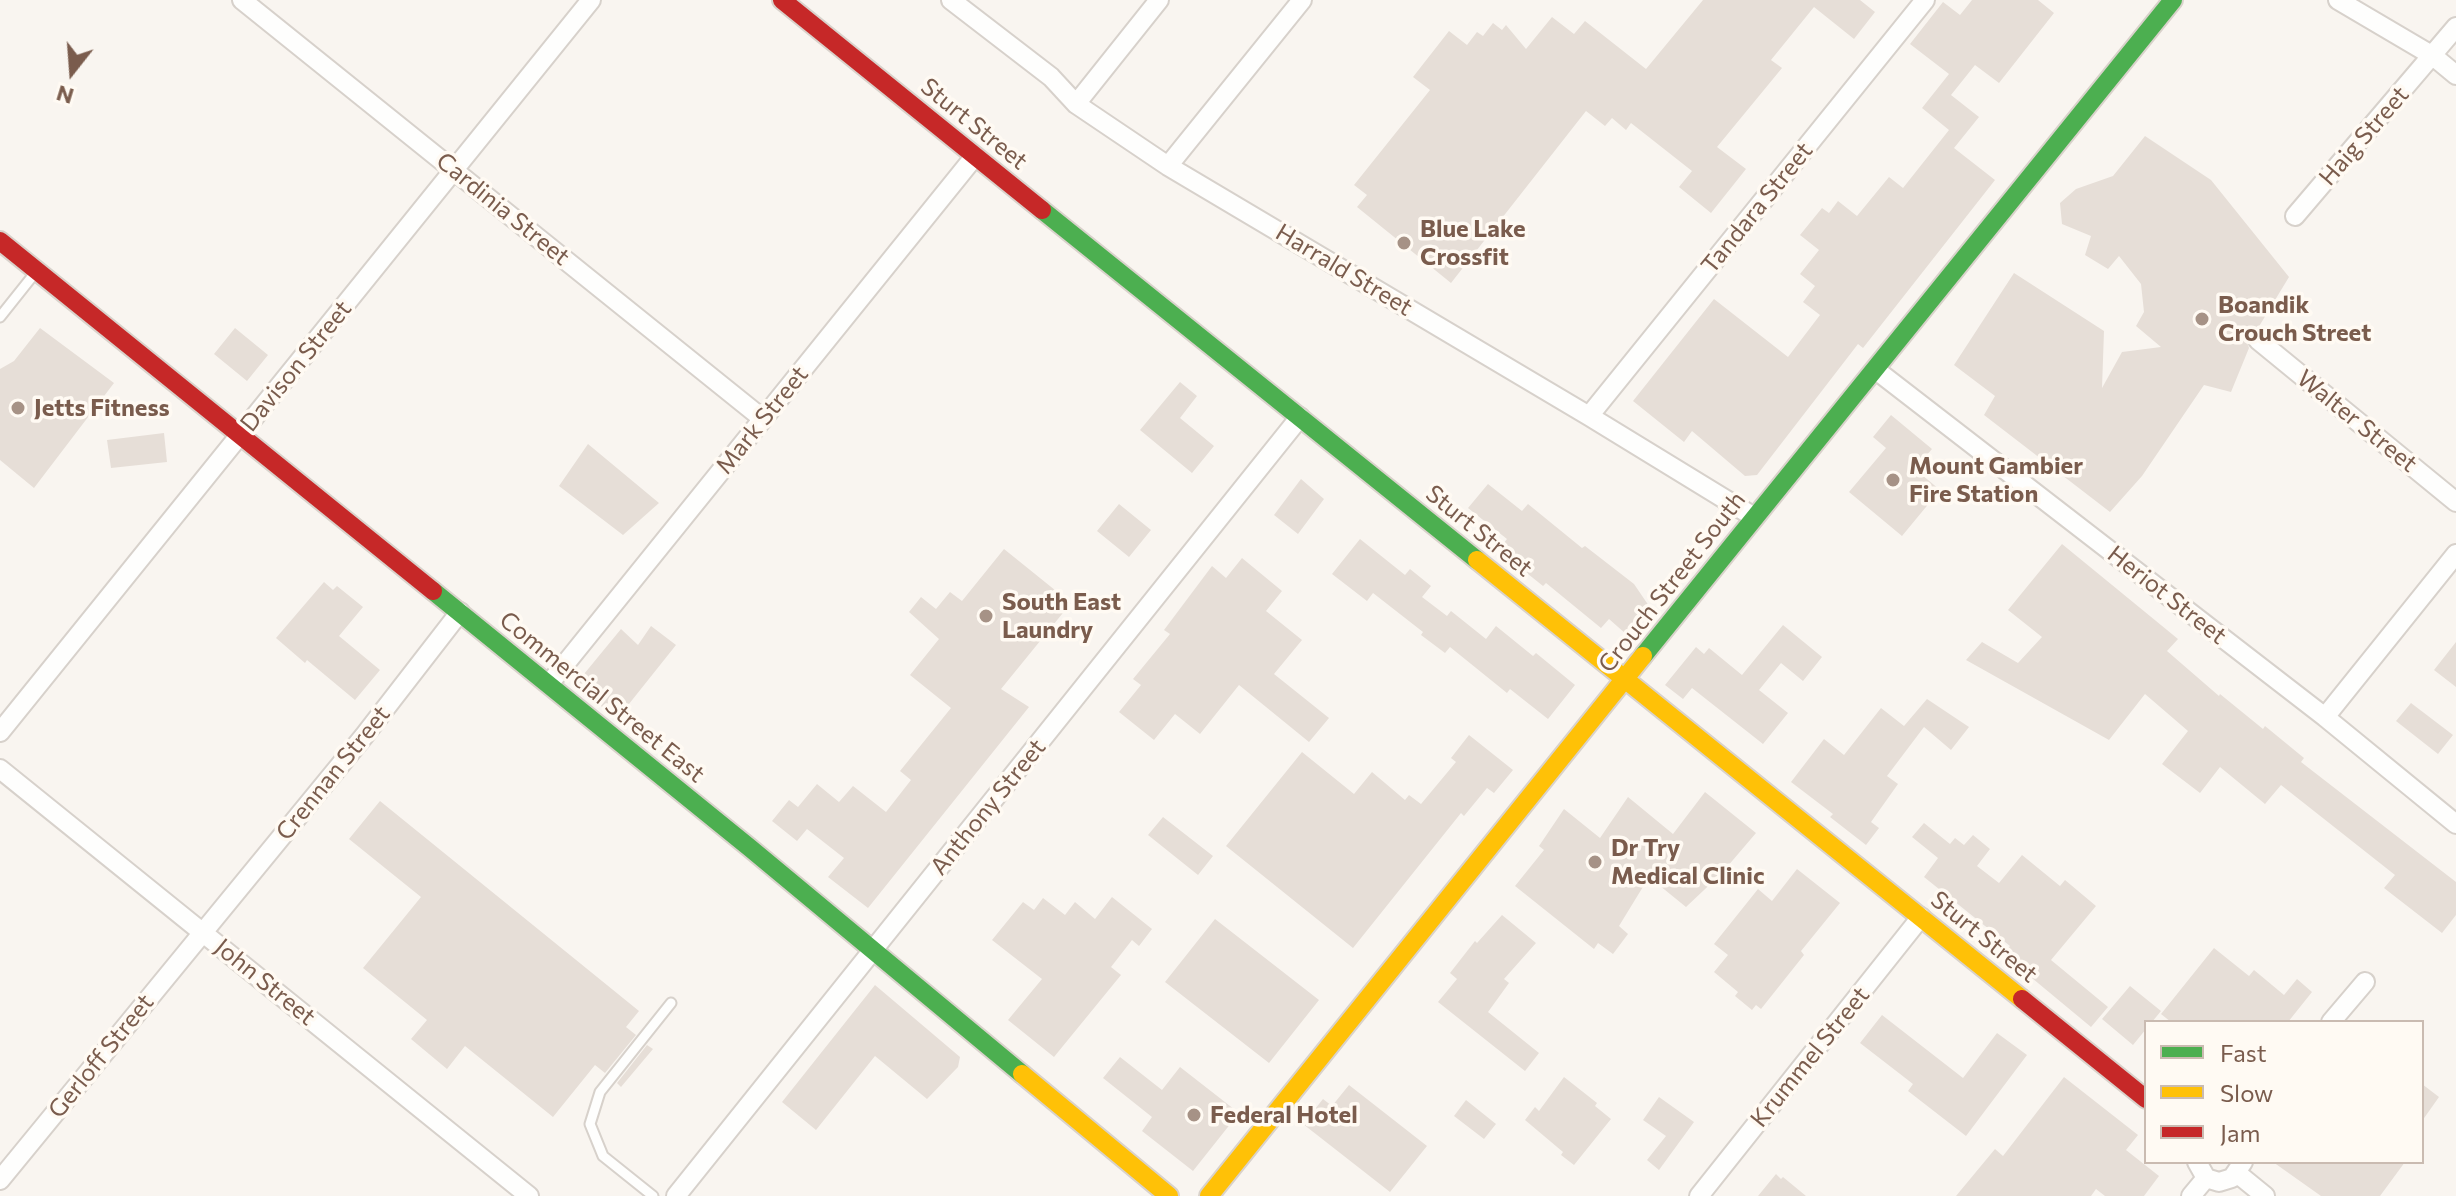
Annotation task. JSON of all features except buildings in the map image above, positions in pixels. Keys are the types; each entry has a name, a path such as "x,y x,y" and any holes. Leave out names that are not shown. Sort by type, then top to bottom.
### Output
{"street":[{"name":"Cardinia Street","path":"242,0 763,419"},
{"name":"Davison Street","path":"0,732 591,0"},
{"name":"Sturt Street","path":"782,0 2144,1097"},
{"name":"Harrald Street","path":"951,0 1051,77 1076,104 1168,166 1754,517"},
{"path":"1076,104 1159,0"},
{"path":"1168,166 1302,0"},
{"name":"Tandara Street","path":"1589,416 1925,0"},
{"name":"Crouch Street South","path":"1209,1196 2173,0"},
{"path":"2338,0 2433,56 2456,75"},
{"name":"Haig Street","path":"2295,216 2456,27"},
{"name":"Mark Street","path":"549,684 975,156"},
{"name":"Commercial Street East","path":"0,241 549,684 1169,1196"},
{"name":"Walter Street","path":"2258,340 2456,502"},
{"name":"Heriot Street","path":"1876,370 2325,717 2456,824"},
{"name":"Anthony Street","path":"676,1196 1300,417"},
{"path":"2325,717 2456,554"},
{"name":"Crennan Street","path":"203,932 364,736 460,612"},
{"name":"John Street","path":"0,769 529,1196"},
{"name":"Krummel Street","path":"1699,1196 1921,917"},
{"name":"Gerloff Street","path":"0,1180 203,932"},
{"path":"2333,1020 2365,982"},
{"path":"2191,1196 2201,1170 2212,1181 2226,1181 2240,1168 2265,1196"}],"lane":[{"path":"0,317 37,271"},
{"path":"653,1196 603,1156 590,1124 600,1092 671,1003"}],"traffic: fast":[{"path":"1643,656 2173,0"},
{"path":"1042,210 1477,560"},
{"path":"433,591 1022,1074"}],"traffic: slow":[{"path":"1477,560 2022,999"},
{"path":"1209,1196 1643,656"},
{"path":"1022,1074 1169,1196"}],"traffic: jam":[{"path":"782,0 1042,210"},
{"path":"0,241 433,591"},
{"path":"2022,999 2144,1097"}],"place":[{"name":"Blue Lake Crossfit","path":"1404,243"},
{"name":"Boandik Crouch Street","path":"2202,319"},
{"name":"Jetts Fitness","path":"18,408"},
{"name":"Mount Gambier Fire Station","path":"1893,480"},
{"name":"South East Laundry","path":"986,616"},
{"name":"Dr Try Medical Clinic","path":"1595,862"},
{"name":"Federal Hotel","path":"1194,1115"}]}
